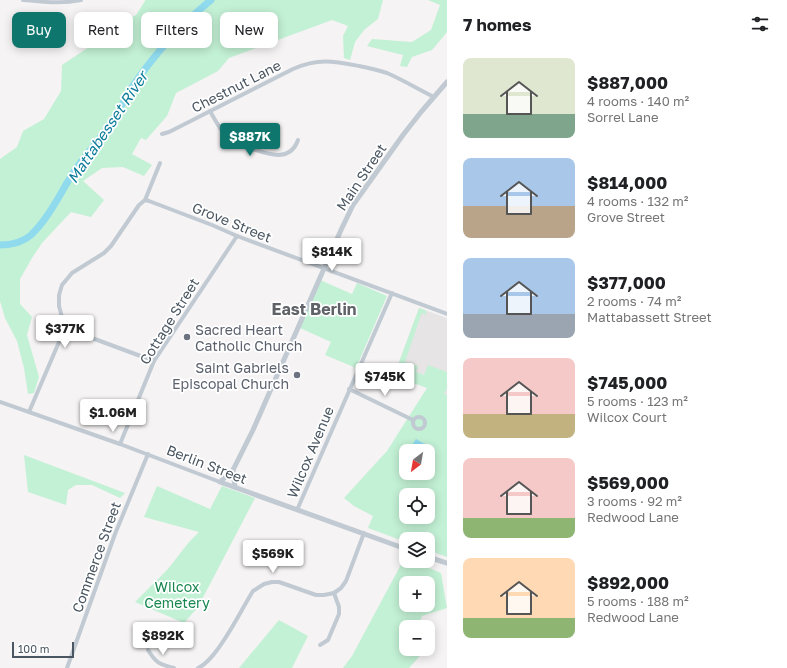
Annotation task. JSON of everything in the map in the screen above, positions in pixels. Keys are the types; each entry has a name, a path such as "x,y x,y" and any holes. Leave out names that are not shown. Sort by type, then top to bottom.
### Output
{"street":[{"path":"23,0 55,3 81,0"},
{"name":"Chestnut Lane","path":"162,134 169,132 293,69 302,65 321,61 340,62 386,73 434,97"},
{"name":"Main Street","path":"220,482 233,470 253,430 353,205 412,122 447,82"},
{"path":"210,111 223,132 233,141 265,153 278,155 284,154 291,151 298,140"},
{"path":"29,412 65,328 59,301 60,290 65,280 76,269 100,256 111,246 139,205 145,200 160,162"},
{"name":"Grove Street","path":"145,200 447,314"},
{"name":"Cottage Street","path":"120,444 154,361 237,236"},
{"name":"Wilcox Avenue","path":"297,510 392,293"},
{"path":"65,328 154,361"},
{"path":"349,390 413,420"},
{"name":"Berlin Street","path":"0,402 399,546"},
{"name":"Commerce Street","path":"67,668 115,534 148,454"},
{"path":"233,470 235,487"},
{"path":"198,668 203,665 221,646 253,591 258,587 272,582 279,582 316,595 334,593 342,588 364,533"},
{"path":"435,559 447,563"},
{"path":"320,645 328,640 339,614 339,607 334,593"},
{"path":"148,650 154,660 174,668"}],"shaded area":[{"path":"419,308 447,318 447,395 394,376"}],"green space":[{"path":"383,0 378,19 364,30 355,42 350,60 344,58 343,36 348,26 332,20 278,40 278,12 220,12 220,48 256,48 229,58 218,71 176,93 167,116 146,140 141,138 132,154 152,165 144,176 123,167 102,168 83,181 104,200 91,217 71,212 42,243 20,279 20,304 32,317 27,335 39,377 34,393 28,394 24,368 17,341 5,318 0,301 0,159 17,147 23,131 44,119 61,91 62,65 88,48 133,48 133,17 136,15 145,1"},
{"path":"428,0 447,0 447,32 432,50 412,57 407,67 400,66 403,55 367,46 372,39 412,42 431,30 440,5"},
{"path":"320,280 352,294 357,283 387,296 356,368 325,355 331,342 300,328"},
{"path":"419,308 426,311 426,315 422,313 405,362 418,366 416,372 424,375 428,365 447,372 447,389 444,393 446,395 447,394 447,557 435,553 435,532 399,532 399,539 368,528 373,516 354,506 344,498 387,451 427,388 394,376"},
{"path":"24,455 125,493 120,498 92,485 76,485 68,490 66,505 28,492"},
{"name":"Wilcox Cemetery","path":"157,486 210,509 222,486 255,498 198,607 184,623 135,602 168,569 189,542 199,532 144,517"},
{"path":"399,568 429,568 441,573 447,608 435,612 435,576 399,576 399,612 434,612 422,616 421,620 399,620 399,656 420,656 409,668 343,668 352,656"},
{"path":"279,620 308,636 292,668 239,668"}],"water":[{"path":"416,439 425,444 413,444"}],"waterway":[{"name":"Mattabesset River","path":"0,245 20,242 28,238 38,228 50,212 75,170 112,122 130,90 148,65 177,31 211,0"}],"place":[{"name":"Sacred Heart Catholic Church","path":"187,337"},
{"name":"Saint Gabriels Episcopal Church","path":"297,375"}],"district":[{"name":"East Berlin","path":"314,309"}]}
